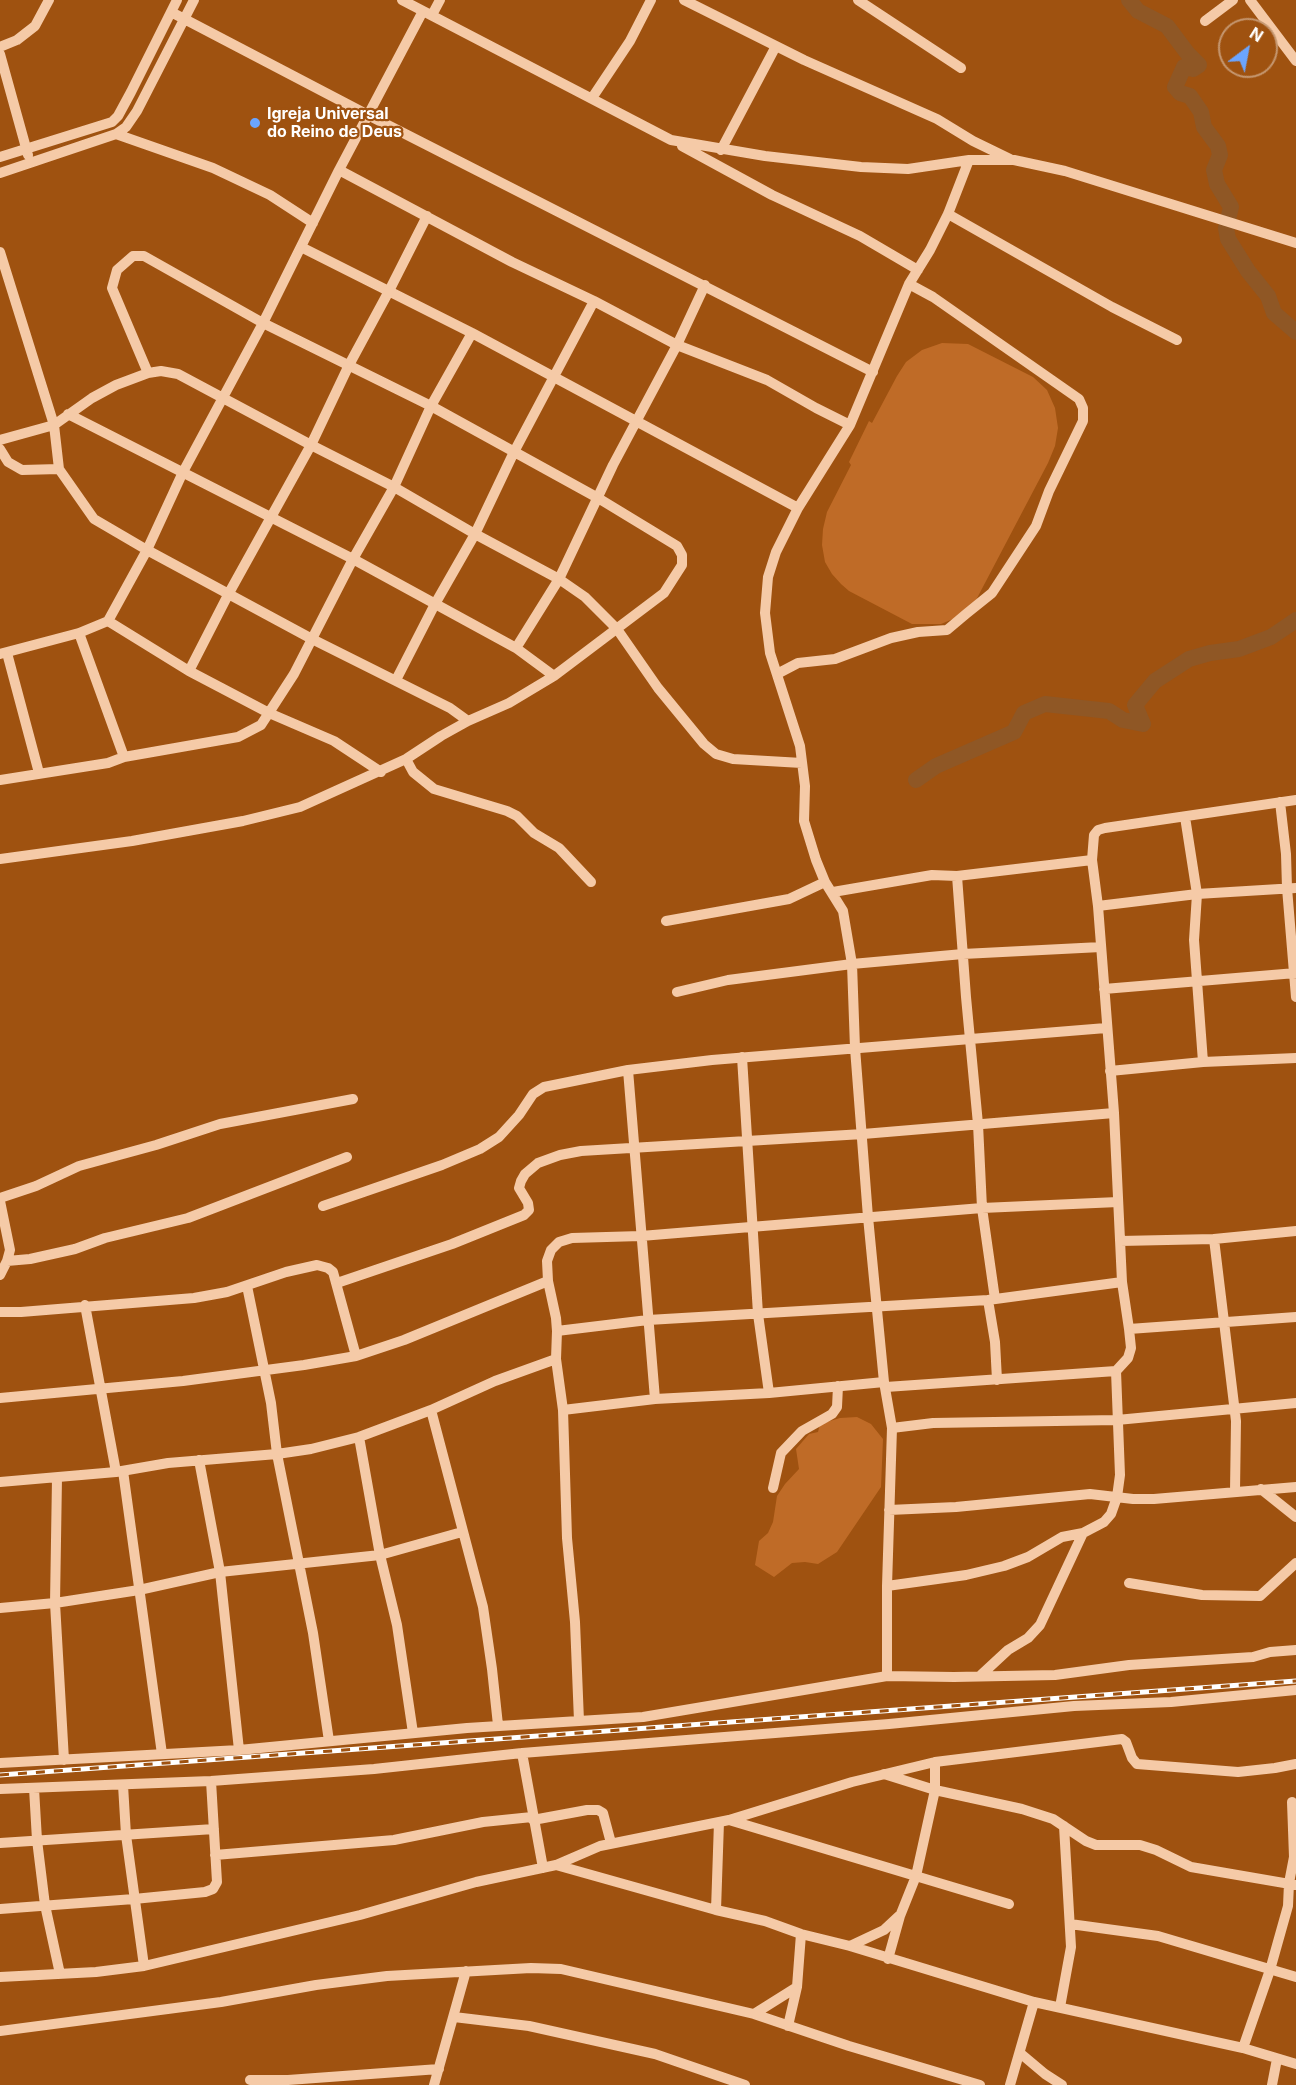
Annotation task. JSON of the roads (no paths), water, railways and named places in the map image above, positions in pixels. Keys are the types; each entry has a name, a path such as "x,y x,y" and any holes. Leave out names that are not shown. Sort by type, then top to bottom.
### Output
{"street":[{"path":"0,47 17,40 35,26 49,0"},
{"path":"0,158 112,122 118,116 177,0"},
{"path":"0,173 116,134 126,127 194,0"},
{"path":"402,0 592,98 772,195 860,236 918,270"},
{"path":"39,773 4,654 79,633 108,621 147,550 183,472 263,323 368,115 428,13 440,0"},
{"path":"592,98 630,41 651,0"},
{"path":"684,0 880,95 937,119 973,141 1014,160"},
{"path":"858,0 961,68"},
{"path":"1205,21 1233,0"},
{"path":"1250,0 1296,61"},
{"path":"171,12 873,372"},
{"path":"721,150 776,46"},
{"path":"0,54 31,162"},
{"path":"137,80 149,87"},
{"path":"116,134 213,168 270,195 314,223"},
{"path":"671,140 721,150 829,165 909,169 969,160 1014,160 1065,171 1296,243"},
{"path":"887,1676 887,1586 892,1428 876,1306 868,1217 855,1048 852,964 843,911 825,882 804,821 805,786 800,746 770,652 765,613 768,577 776,552 798,508 850,425 909,284 948,214 969,160"},
{"path":"339,170 512,262 594,301 677,345 766,380 850,425"},
{"path":"948,214 1112,307 1178,340"},
{"path":"189,671 229,593 311,445 349,365 427,216"},
{"path":"301,247 472,333 798,508"},
{"path":"0,859 132,841 243,821 300,807 381,772 468,721 508,703 554,676 664,593 682,565 677,546 598,498 431,406 263,323 144,256 133,256 117,270 112,288 148,373"},
{"path":"1,260 54,425 59,469 94,519 312,639 450,708 468,721"},
{"path":"777,674 798,663 835,659 891,638 918,632 947,630 992,592 1036,526 1049,491 1083,421 1083,408 1079,399 933,297 909,284"},
{"path":"516,648 559,579 613,465 677,345 705,285"},
{"path":"396,680 435,604 475,534 514,452 594,301"},
{"path":"0,780 108,763 124,757 238,737 261,725 294,674 353,559 394,487 431,406 472,333"},
{"path":"0,440 54,425 108,389 148,373 161,371 178,374 394,487 559,579 585,597 617,629 658,688 704,744 716,754 733,759 802,763"},
{"path":"68,414 353,559 516,648 554,676"},
{"path":"0,449 8,462 22,470 59,469"},
{"path":"108,621 189,671 269,713 334,741 381,772"},
{"path":"79,633 124,757"},
{"path":"406,759 413,772 434,789 517,816 534,833 559,848 591,882"},
{"path":"563,1410 655,1399 769,1393 838,1386 997,1380 1116,1371 1128,1358 1131,1348 1122,1282 1114,1113 1098,906 1092,860 1094,835 1098,830 1296,800"},
{"path":"1280,802 1291,888 1296,997"},
{"path":"1185,817 1197,894 1194,940 1203,1062"},
{"path":"833,892 932,876 957,876 1092,860"},
{"path":"957,876 997,1380"},
{"path":"666,921 789,899 825,882"},
{"path":"1098,906 1197,894 1291,888"},
{"path":"677,992 728,980 852,964 963,954 1101,947"},
{"path":"1104,989 1295,973"},
{"path":"323,1206 442,1165 480,1149 499,1137 519,1115 532,1094 544,1088 628,1070 742,1057 1106,1028"},
{"path":"742,1057 758,1314 769,1393"},
{"path":"1110,1071 1203,1062 1296,1058"},
{"path":"628,1070 655,1399"},
{"path":"0,1275 10,1250 0,1199 36,1186 79,1166 156,1145 220,1124 353,1099"},
{"path":"337,1283 452,1245 524,1215 529,1210 528,1203 519,1188 525,1174 538,1163 560,1155 582,1151 863,1134 1114,1113"},
{"path":"7,1261 30,1259 75,1249 105,1238 188,1218 347,1157"},
{"path":"579,1722 567,1538 563,1410 547,1260 551,1250 558,1242 580,1237 642,1236 982,1208 1118,1202"},
{"path":"1120,1241 1214,1239 1296,1231"},
{"path":"1214,1239 1234,1408 1235,1491"},
{"path":"0,1312 194,1298 247,1286 286,1272 317,1265 333,1272 356,1356"},
{"path":"0,1398 264,1371 356,1356 404,1340 548,1281"},
{"path":"556,1330 648,1320 992,1299 1122,1282"},
{"path":"247,1286 271,1403 277,1454 313,1634 328,1741"},
{"path":"85,1305 100,1389 120,1471 162,1754"},
{"path":"1129,1329 1296,1317"},
{"path":"0,1482 57,1478 168,1463 311,1449 359,1437 431,1410 495,1381 556,1359"},
{"path":"887,1586 966,1575 1004,1566 1028,1557 1062,1537 1083,1533 1104,1522 1111,1514 1117,1497 1120,1475 1116,1371"},
{"path":"772,1488 781,1454 802,1431 832,1414 837,1407 838,1386"},
{"path":"892,1428 933,1423 1117,1420 1296,1403"},
{"path":"431,1410 483,1608 498,1725"},
{"path":"359,1437 380,1555 397,1625 413,1733"},
{"path":"199,1460 220,1572 239,1750"},
{"path":"57,1478 55,1603 64,1760"},
{"path":"889,1510 956,1507 1090,1494 1154,1499 1296,1487"},
{"path":"1262,1489 1296,1517"},
{"path":"0,1608 55,1603 139,1590 220,1572 380,1555 462,1532"},
{"path":"981,1676 1008,1650 1028,1638 1040,1625 1083,1533"},
{"path":"1129,1583 1202,1595 1260,1596 1296,1563"},
{"path":"0,1763 239,1750 498,1725 643,1717 887,1676 1055,1675 1130,1665 1253,1658 1270,1652 1296,1650"},
{"path":"0,1789 211,1781 374,1769 1074,1706 1171,1701 1296,1690"},
{"path":"0,1977 144,1966 360,1915 476,1882 556,1865 611,1843 724,1821 852,1782 935,1762 1122,1739 1126,1742 1137,1764 1238,1772 1296,1764"},
{"path":"522,1754 543,1868"},
{"path":"888,1959 900,1916 916,1876 935,1790 935,1762"},
{"path":"884,1774 935,1790 1022,1809 1053,1819 1096,1845 1140,1845 1191,1867 1293,1884"},
{"path":"0,1909 134,1899 206,1892 213,1889 217,1882 211,1781"},
{"path":"123,1785 126,1835 144,1966"},
{"path":"34,1788 37,1840 45,1905 60,1974"},
{"path":"1243,2048 1270,1970 1293,1884 1292,1802"},
{"path":"215,1856 394,1840 483,1822 533,1819 587,1810 598,1810 603,1813 611,1843"},
{"path":"724,1821 1009,1904"},
{"path":"716,1910 724,1821"},
{"path":"1060,2007 1071,1947 1064,1827"},
{"path":"0,1843 214,1829"},
{"path":"556,1865 716,1910 765,1921 801,1934 850,1946 1034,2002 1243,2048 1296,2064"},
{"path":"850,1946 884,1930 900,1916"},
{"path":"1070,1924 1158,1936 1296,1977"},
{"path":"788,2026 797,1987 801,1934"},
{"path":"0,2031 221,2002 364,1979 466,1971 561,1969 754,2014 980,2085"},
{"path":"434,2085 466,1971"},
{"path":"754,2014 797,1987"},
{"path":"1010,2085 1034,2002"},
{"path":"454,2017 529,2026 655,2054 745,2085"},
{"path":"1020,2053 1062,2085"},
{"path":"1272,2085 1277,2058"},
{"path":"250,2080 288,2083 439,2069"}],"waterway":[{"path":"1129,0 1138,11 1167,26 1199,65 1193,69 1184,67 1175,87 1180,93 1190,96 1201,112 1204,127 1218,146 1220,155 1214,170 1217,184 1231,207 1226,228 1228,239 1248,271 1268,296 1274,313 1296,332"},
{"path":"916,780 936,766 1014,732 1024,713 1045,704 1109,711 1123,720 1143,724 1135,705 1155,681 1189,659 1239,649 1271,637 1296,620"}],"railway":[{"path":"0,1775 1296,1681"}],"place":[{"name":"Igreja Universal do Reino de Deus","path":"255,123"}]}
